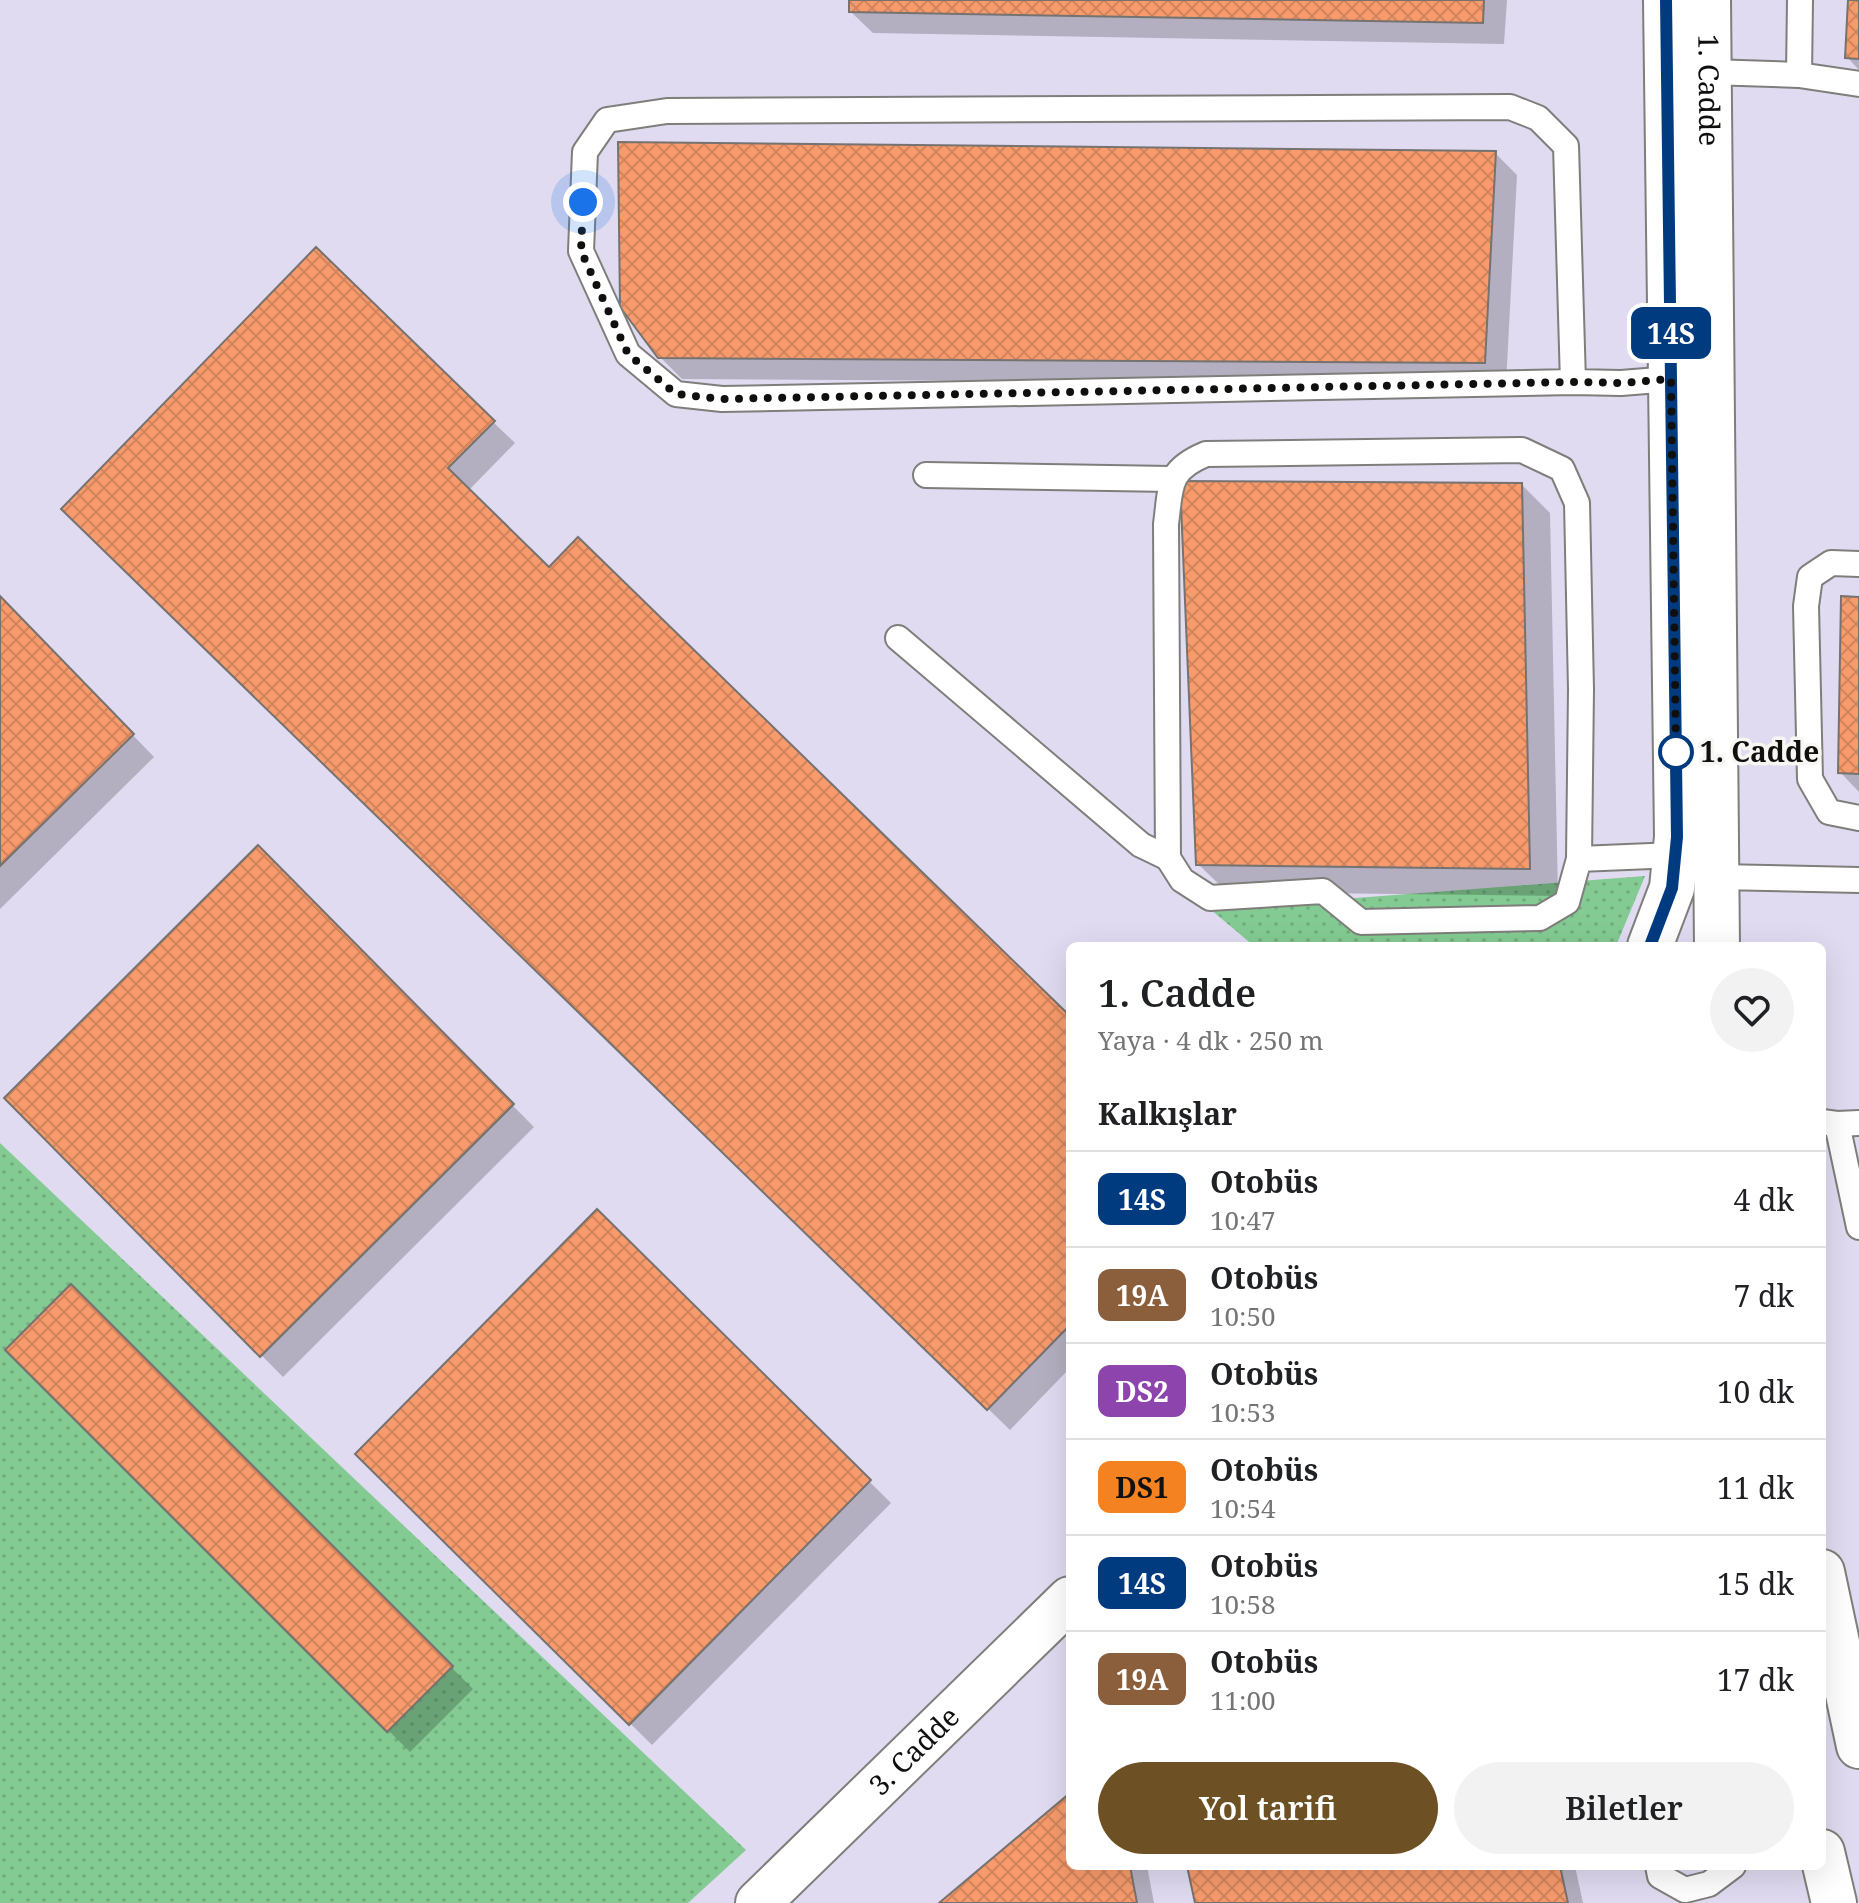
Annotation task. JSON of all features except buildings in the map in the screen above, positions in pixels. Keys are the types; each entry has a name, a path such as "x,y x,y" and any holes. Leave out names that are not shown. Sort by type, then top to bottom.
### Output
{"street":[{"name":"1. Cadde","path":"1652,942 1672,888 1677,837 1666,0"},
{"name":"1. Cadde","path":"1708,0 1717,942"},
{"path":"1826,1591 1859,1746"},
{"name":"3. Cadde","path":"758,1903 1066,1603"},
{"path":"1826,1869 1834,1903"}],"lane":[{"path":"1799,75 1800,0"},
{"path":"1709,72 1799,75 1859,84"},
{"path":"1573,382 1566,146 1538,118 1510,107 667,111 607,120 585,152 581,251 628,354 676,394 722,399 1621,383 1671,379"},
{"path":"898,638 1141,845 1168,858 1182,880 1210,898 1323,891 1361,922 1540,918 1567,902 1579,859 1581,689 1577,503 1562,469 1522,450 1206,454 1188,461 1171,479 1166,524 1168,858"},
{"path":"926,475 1171,479"},
{"path":"1859,564 1831,563 1810,577 1806,606 1810,779 1829,812 1859,818"},
{"path":"1579,859 1675,855"},
{"path":"1717,877 1859,880"},
{"path":"1839,1123 1859,1227"},
{"path":"1659,1870 1660,1876 1685,1890 1709,1884 1728,1870"}],"shaded area":[{"path":"0,0 1859,0 1859,1903 0,1903"}],"green space":[{"path":"1645,876 1618,942 1249,942 1210,909"},
{"path":"0,1143 746,1850 688,1903 0,1903"}],"bus line":[{"name":"14S","path":"1652,942 1672,888 1677,837 1666,0"}],"place":[{"name":"1. Cadde","path":"1676,752"}],"route":[{"path":"583,202 581,251 628,354 676,394 722,399 1621,383 1671,379 1676,752"}]}
